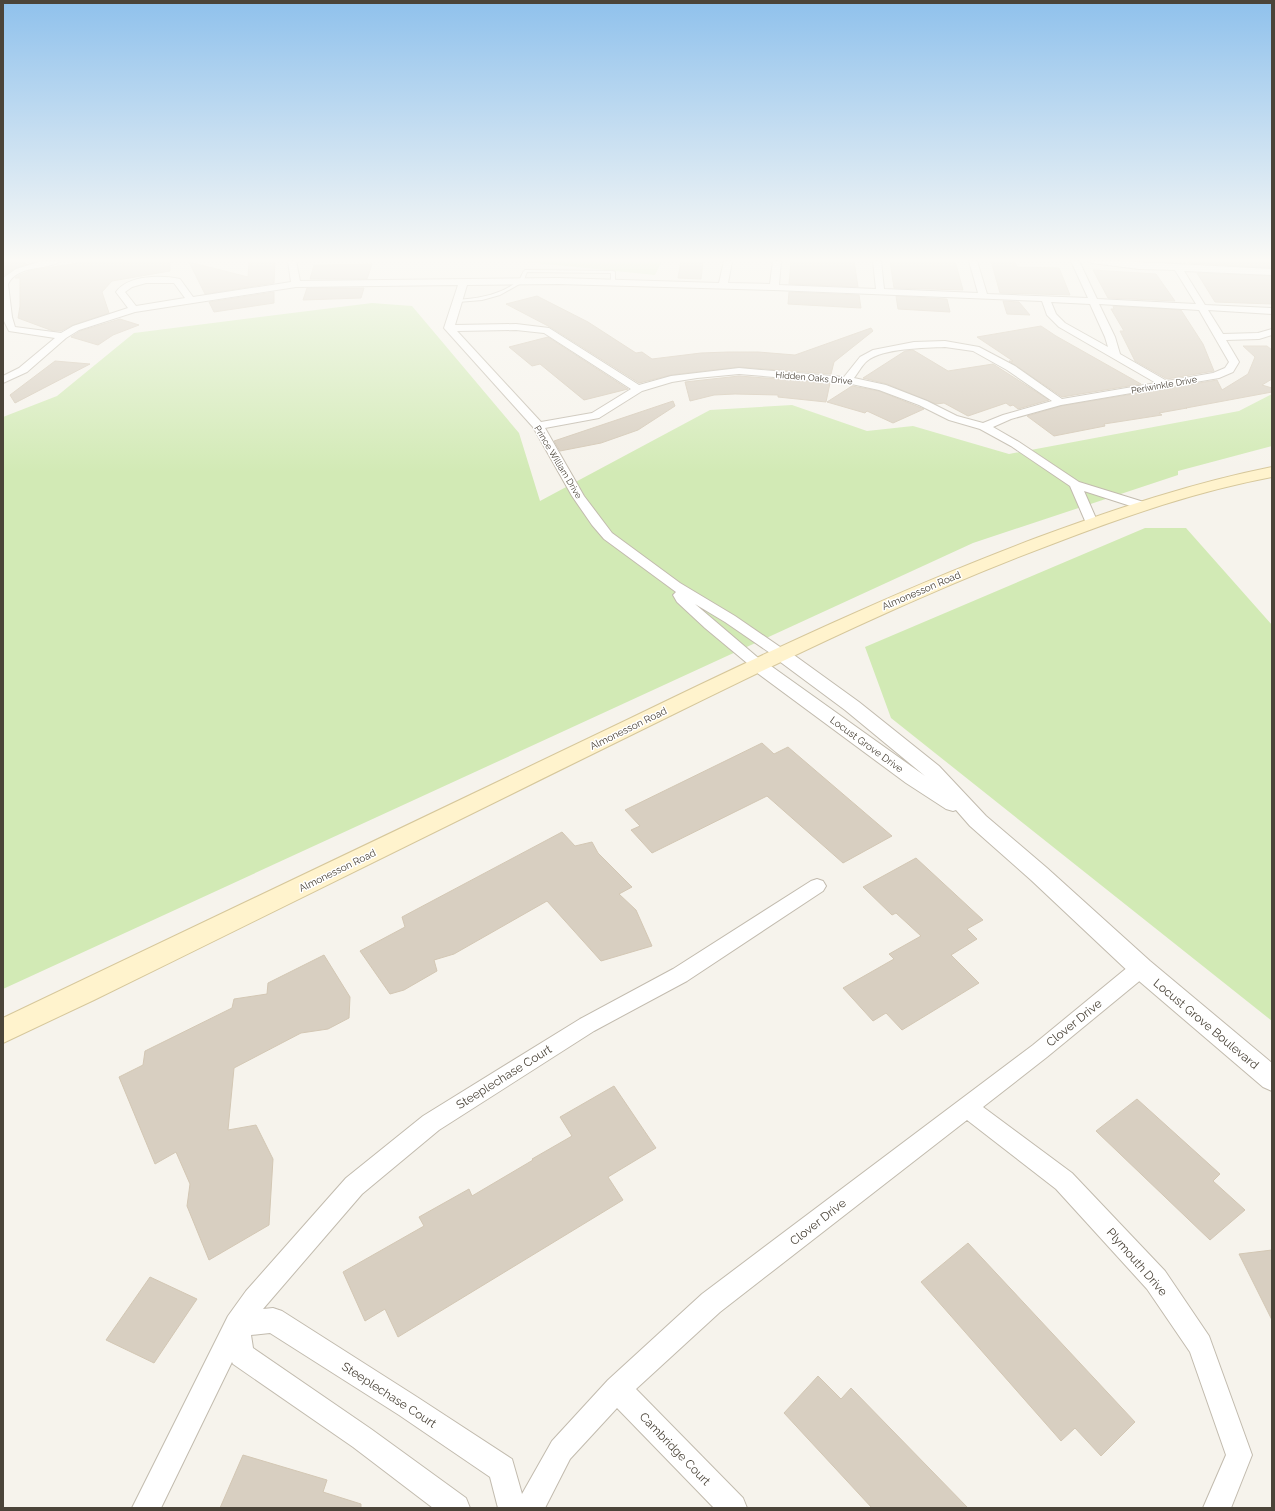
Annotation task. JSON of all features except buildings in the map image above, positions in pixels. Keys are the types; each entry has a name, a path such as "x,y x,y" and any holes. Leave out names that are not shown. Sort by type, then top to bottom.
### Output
{"main road":[{"name":"Almonesson Road","path":"3,1031 218,928 758,664 904,597 1021,549 1092,523 1184,492 1225,481 1272,472"}],"street":[{"path":"31,332 63,336"},
{"path":"38,344 55,332"},
{"path":"3,380 13,368 70,332"},
{"name":"Prince William Drive","path":"452,332 538,426 578,496 608,536 675,586 730,619 781,654"},
{"path":"548,332 638,389"},
{"path":"1074,332 1167,385"},
{"path":"1107,332 1115,355"},
{"name":"Periwinkle Drive","path":"984,427 1007,417 1060,402 1215,376 1229,370 1234,362 1216,332"},
{"path":"1220,337 1259,336 1272,332"},
{"path":"847,380 863,359 876,352 914,345 945,344 976,349 1011,368 1060,402"},
{"name":"Hidden Oaks Drive","path":"538,426 595,416 638,389 671,379 697,375 739,371 847,380 882,387 922,403 953,418 984,427 1015,444 1075,484 1143,506"},
{"path":"1075,484 1092,523"},
{"name":"Prince William Drive","path":"675,586 682,599 710,625 758,664"},
{"name":"Locust Grove Drive","path":"781,654 852,706 897,741 932,771 978,821 1039,874 1141,968"},
{"name":"Locust Grove Drive","path":"758,664 913,778 978,821"},
{"name":"Steeplechase Court","path":"146,1508 237,1325 255,1300 354,1186 432,1123 587,1025 680,976 817,886"},
{"name":"Locust Grove Boulevard","path":"1141,968 1272,1079"},
{"name":"Clover Drive","path":"530,1508 561,1450 617,1389 711,1303 1040,1051 1141,968"},
{"name":"Plymouth Drive","path":"967,1107 1064,1181 1156,1280 1200,1345 1239,1455 1217,1508"},
{"name":"Steeplechase Court","path":"237,1325 273,1320 408,1406 502,1469 512,1508"},
{"path":"237,1325 242,1355 362,1438 456,1508"},
{"name":"Cambridge Court","path":"617,1389 733,1508"}],"green space":[{"path":"146,332 433,332 519,433 540,501 710,410 792,405 867,431 913,426 1009,454 1239,411 1272,394 1272,446 1178,471 1178,475 973,543 3,989 3,417 57,396 134,333"},
{"path":"1145,528 1186,528 1272,625 1272,1021 891,718 865,647"}]}
